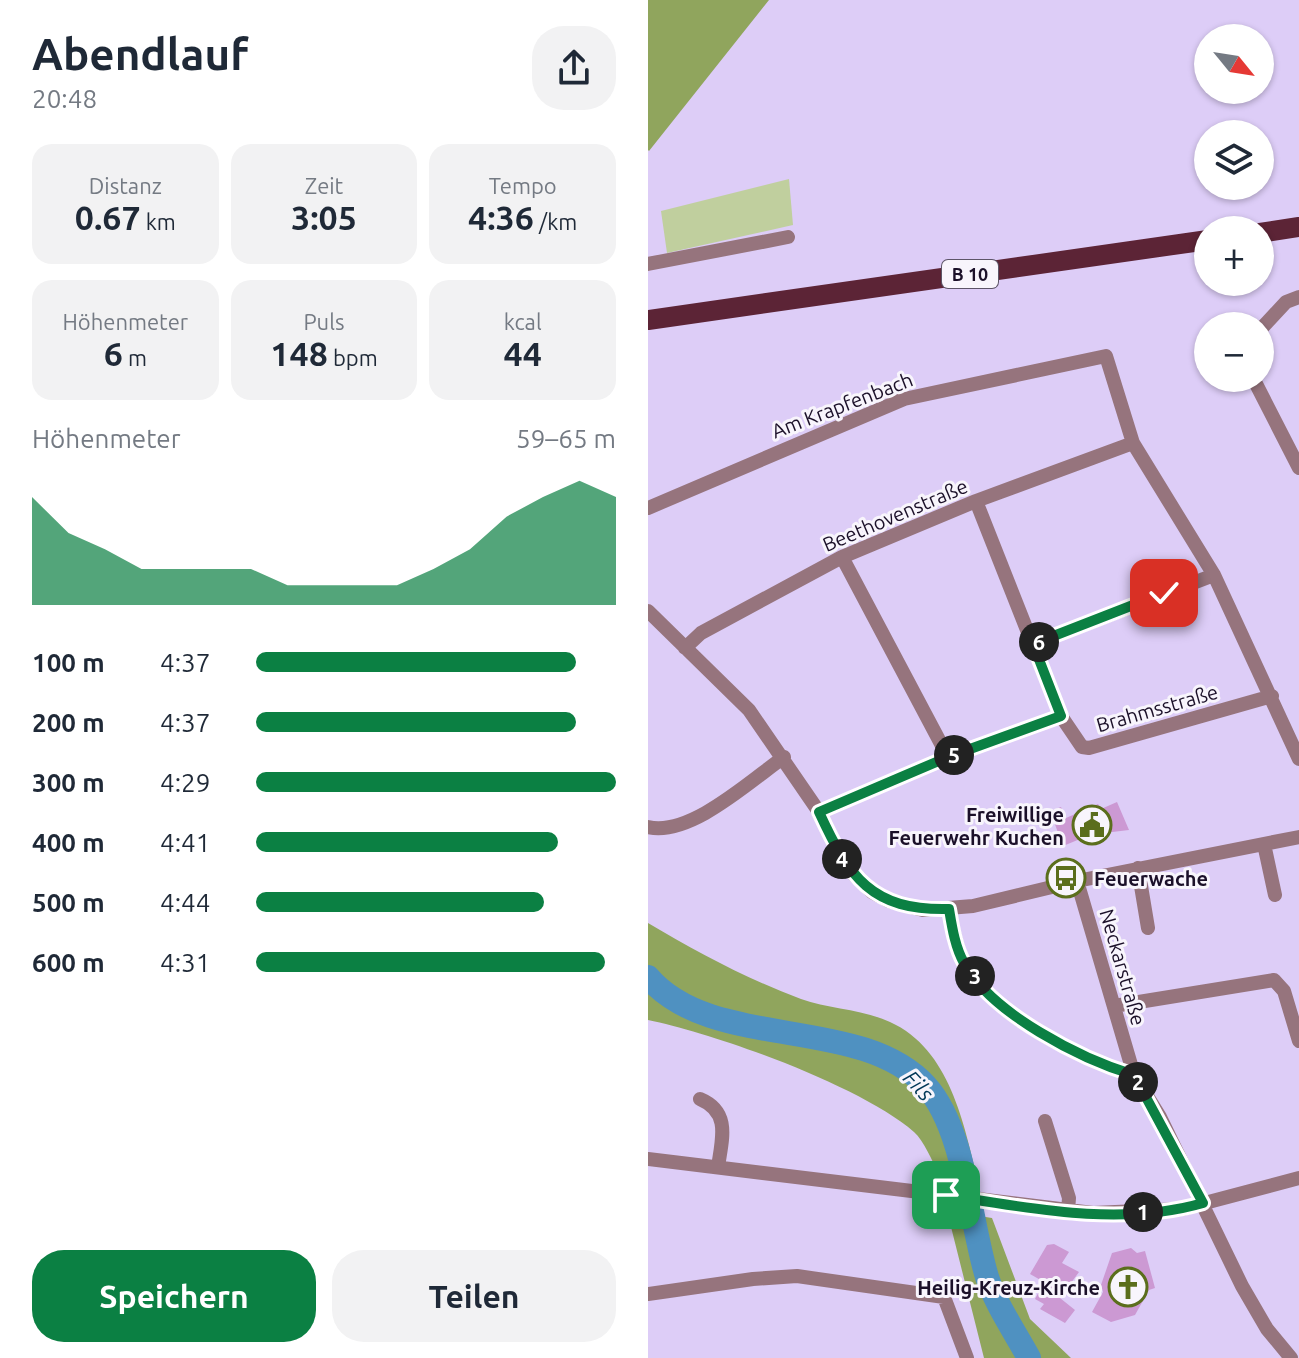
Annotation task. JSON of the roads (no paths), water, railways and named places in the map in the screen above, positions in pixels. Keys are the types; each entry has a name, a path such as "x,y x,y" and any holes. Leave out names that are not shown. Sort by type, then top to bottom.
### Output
{"main road":[{"path":"1274,231 1299,227"},
{"name":"B 10","path":"651,320 1194,242"}],"street":[{"path":"648,264 788,237"},
{"path":"1274,315 1286,302 1299,297"},
{"name":"Am Krapfenbach","path":"648,508 904,399 1106,356 1133,443"},
{"path":"1260,392 1299,468"},
{"path":"1133,443 1214,575 1299,759"},
{"name":"Beethovenstraße","path":"685,648 701,633 842,557 976,501 1133,443"},
{"name":"Brahmsstraße","path":"976,501 1061,716 1073,738 1082,747 1089,748 1272,696"},
{"path":"842,557 948,757"},
{"path":"1033,644 1214,575"},
{"path":"648,611 749,710 819,812 845,866 872,892 907,906 949,909 1299,837"},
{"path":"819,812 948,757 1061,716"},
{"path":"648,827 661,830 691,822 784,757"},
{"path":"1264,844 1275,895"},
{"path":"1138,868 1148,928"},
{"name":"Neckarstraße","path":"1077,881 1134,1075 1203,1203 1242,1286 1267,1329 1291,1358"},
{"path":"949,909 965,965 998,1001 1058,1045 1094,1063 1134,1075"},
{"path":"1114,1006 1274,980 1284,991 1299,1041"},
{"path":"700,1099 715,1106 721,1116 718,1167"},
{"path":"1045,1121 1069,1198 1068,1211"},
{"path":"648,1159 1068,1211 1142,1212 1203,1203 1299,1178"},
{"path":"648,1294 797,1276 944,1297 967,1358"}],"waterway":[{"name":"Fils","path":"648,977 676,1000 709,1016 864,1049 898,1064 926,1086 950,1126 958,1151 987,1277 1029,1358"}],"place":[{"name":"Freiwillige Feuerwehr Kuchen","path":"1092,825"},
{"name":"Feuerwache","path":"1066,878"},
{"name":"Heilig-Kreuz-Kirche","path":"1128,1287"}]}
